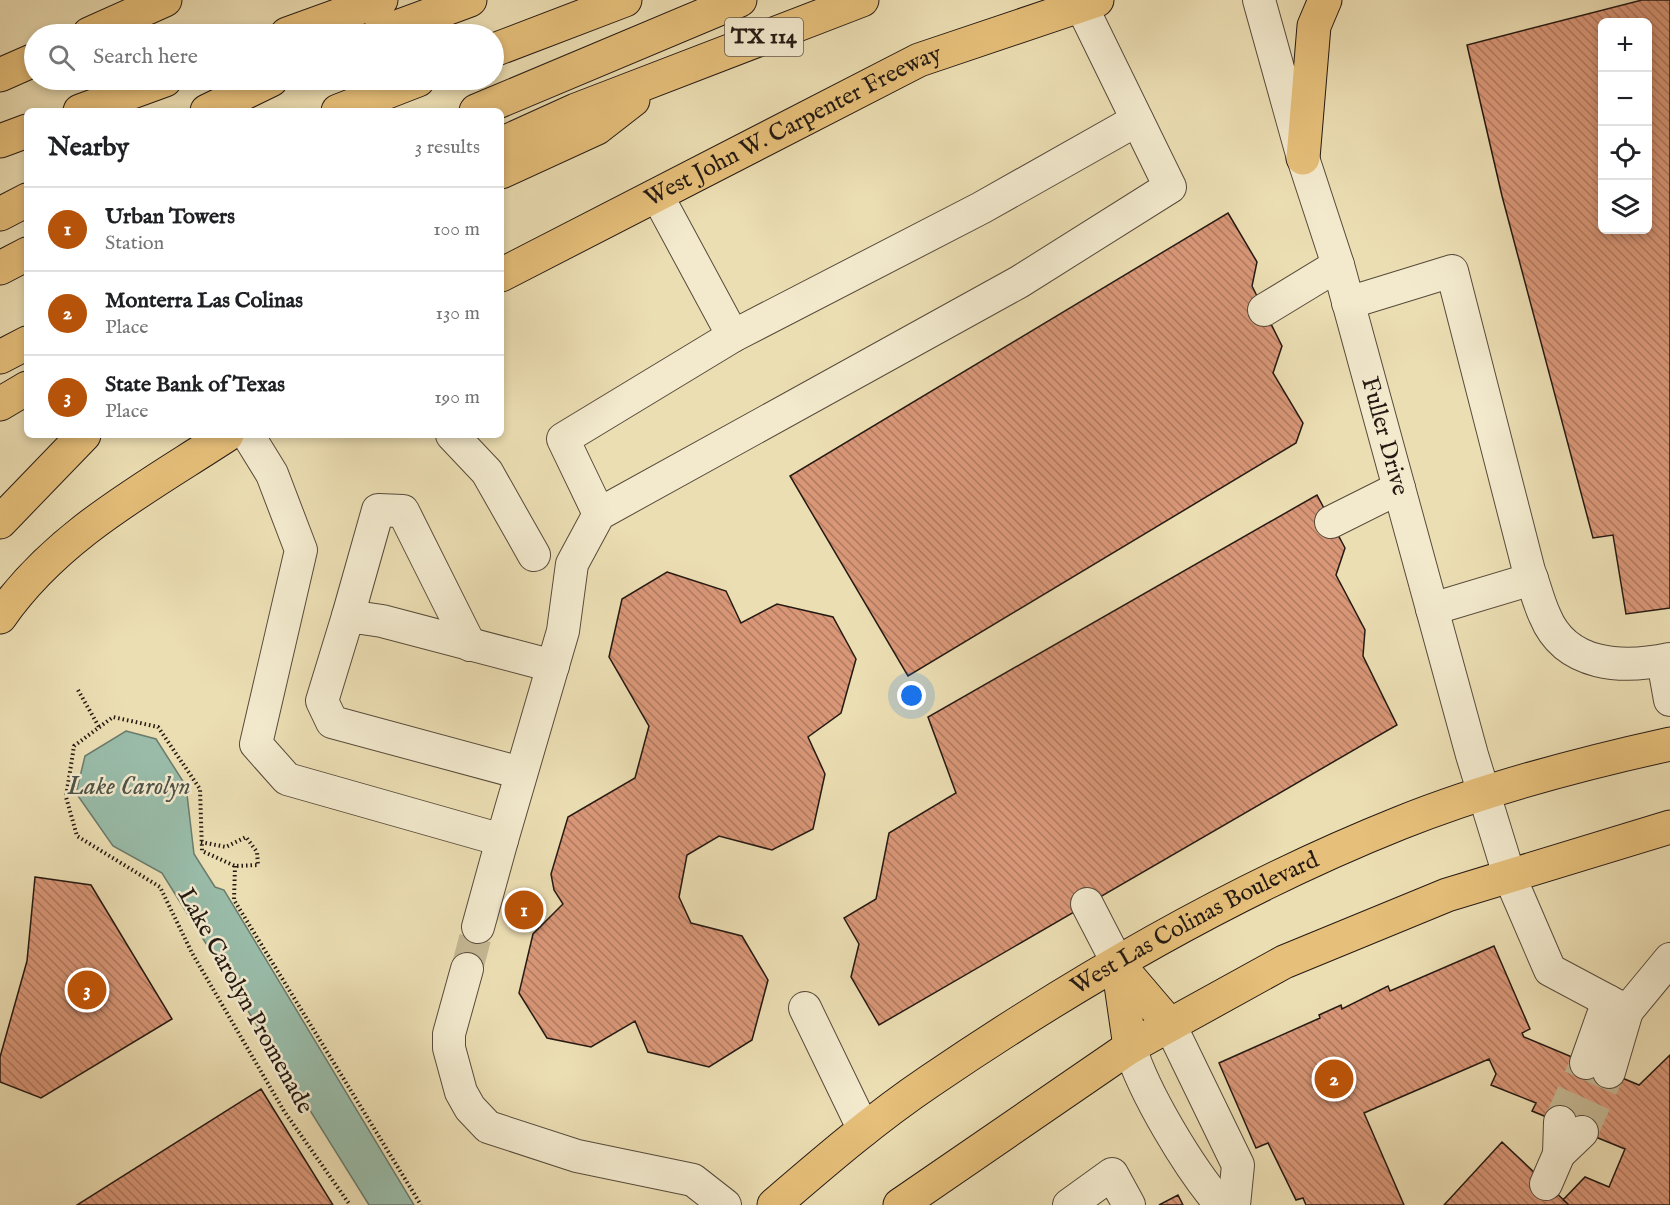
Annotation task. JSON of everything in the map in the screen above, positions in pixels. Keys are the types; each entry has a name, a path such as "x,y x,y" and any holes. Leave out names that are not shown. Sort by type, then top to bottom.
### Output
{"main road":[{"path":"111,24 165,0"},
{"path":"315,24 381,0"},
{"path":"405,24 470,0"},
{"path":"504,46 625,0"},
{"path":"483,108 740,0"},
{"name":"TX 114","path":"504,143 667,74 862,0"},
{"path":"1303,158 1314,26 1325,0"},
{"name":"West John W. Carpenter Freeway","path":"504,274 658,197 919,60 1089,3"},
{"path":"0,75 24,64"},
{"path":"504,171 597,128 667,74"},
{"path":"88,108 138,90"},
{"path":"213,108 250,90"},
{"path":"346,108 392,90"},
{"path":"0,141 24,132"},
{"path":"0,214 24,202"},
{"path":"0,268 24,256"},
{"path":"0,357 24,345"},
{"path":"0,404 24,390"},
{"path":"0,522 81,438"},
{"path":"0,617 38,569 84,529 222,438"},
{"name":"West Las Colinas Boulevard","path":"774,1205 864,1130 929,1081 1118,964 1250,889 1401,823 1483,794 1621,755 1670,744"},
{"path":"900,1205 1130,1047 1284,962 1447,895 1670,827"},
{"path":"1118,964 1170,1025"},
{"path":"1118,964 1130,1047"}],"street":[{"name":"Fuller Drive","path":"1258,0 1303,158 1338,266 1483,794 1509,875 1550,970 1618,1006"},
{"path":"478,927 563,631 572,564 599,514 1019,282 1170,187 1137,120 1089,3"},
{"path":"599,514 563,439 733,336 981,208 1137,120"},
{"path":"658,197 733,336"},
{"path":"1264,310 1338,266"},
{"path":"1348,303 1452,271 1532,579 1545,618 1565,644 1601,663 1640,665 1666,660 1670,700"},
{"path":"250,438 272,474 301,550 256,744 286,779 502,840"},
{"path":"455,438 487,472 534,555"},
{"path":"1331,522 1399,488"},
{"path":"470,645 403,511 378,510 322,701 332,722 521,773"},
{"path":"1432,609 1532,579"},
{"path":"348,616 382,621 553,666"},
{"path":"1087,904 1118,964"},
{"path":"1597,1067 1618,1006 1670,959"},
{"path":"467,969 449,1034 449,1048 461,1092 470,1108 488,1126 577,1156 693,1180 725,1205"},
{"path":"805,1008 864,1130"},
{"path":"1170,1025 1238,1166 1234,1205"},
{"path":"1130,1047 1138,1072 1204,1185 1221,1205"},
{"path":"1546,1184 1571,1127"},
{"path":"1069,1205 1112,1174 1129,1205"}],"path":[{"path":"78,690 99,728"},
{"name":"Lake Carolyn Promenade","path":"350,1205 284,1111 192,953 160,887 77,836 66,797 74,746 113,717 158,727 200,789 202,851 235,866 234,900 421,1205"},
{"path":"201,842 226,847 246,837 257,852 258,866 235,866"}],"water":[{"name":"Lake Carolyn","path":"126,731 156,739 186,786 194,854 215,887 224,890 414,1205 369,1205 162,873 113,846 76,793 85,756"}],"building":[{"path":"1642,0 1670,0 1670,608 1626,614 1613,535 1593,538 1502,196 1467,45"},
{"path":"1228,213 1257,262 1252,286 1282,346 1273,373 1303,423 1296,443 908,676 790,476"},
{"path":"1317,495 1345,548 1336,575 1365,630 1363,656 1397,725 879,1025 851,977 859,944 844,918 876,899 889,833 956,793 928,717"},
{"path":"667,572 726,591 741,623 777,604 833,617 856,659 841,713 808,737 825,774 813,829 772,850 719,836 687,855 679,897 691,923 742,936 768,980 752,1040 709,1067 648,1052 635,1021 591,1047 547,1038 519,993 533,934 563,904 554,890 551,874 568,817 635,778 649,726 609,657 622,599"},
{"path":"35,877 91,885 172,1019 41,1098 0,1082 0,1057 27,961"},
{"path":"1494,946 1530,1029 1522,1033 1524,1037 1639,1085 1670,1055 1670,1205 1569,1205 1563,1200 1585,1177 1609,1187 1625,1149 1532,1111 1536,1103 1491,1085 1496,1074 1489,1059 1364,1113 1404,1205 1306,1205 1303,1198 1296,1200 1268,1143 1256,1148 1219,1063 1320,1018 1319,1015 1341,1005 1342,1009 1388,986 1390,991"},
{"path":"261,1089 333,1205 77,1205"},
{"path":"1502,1142 1569,1205 1444,1205"},
{"path":"1178,1195 1183,1205 1159,1205"}],"tunnel":[{"path":"467,969 478,927"},
{"path":"1560,1122 1586,1063"},
{"path":"1582,1132 1609,1072"}],"place":[{"name":"Urban Towers","path":"524,910"},
{"name":"State Bank of Texas","path":"87,990"},
{"name":"Monterra Las Colinas","path":"1334,1079"}]}
